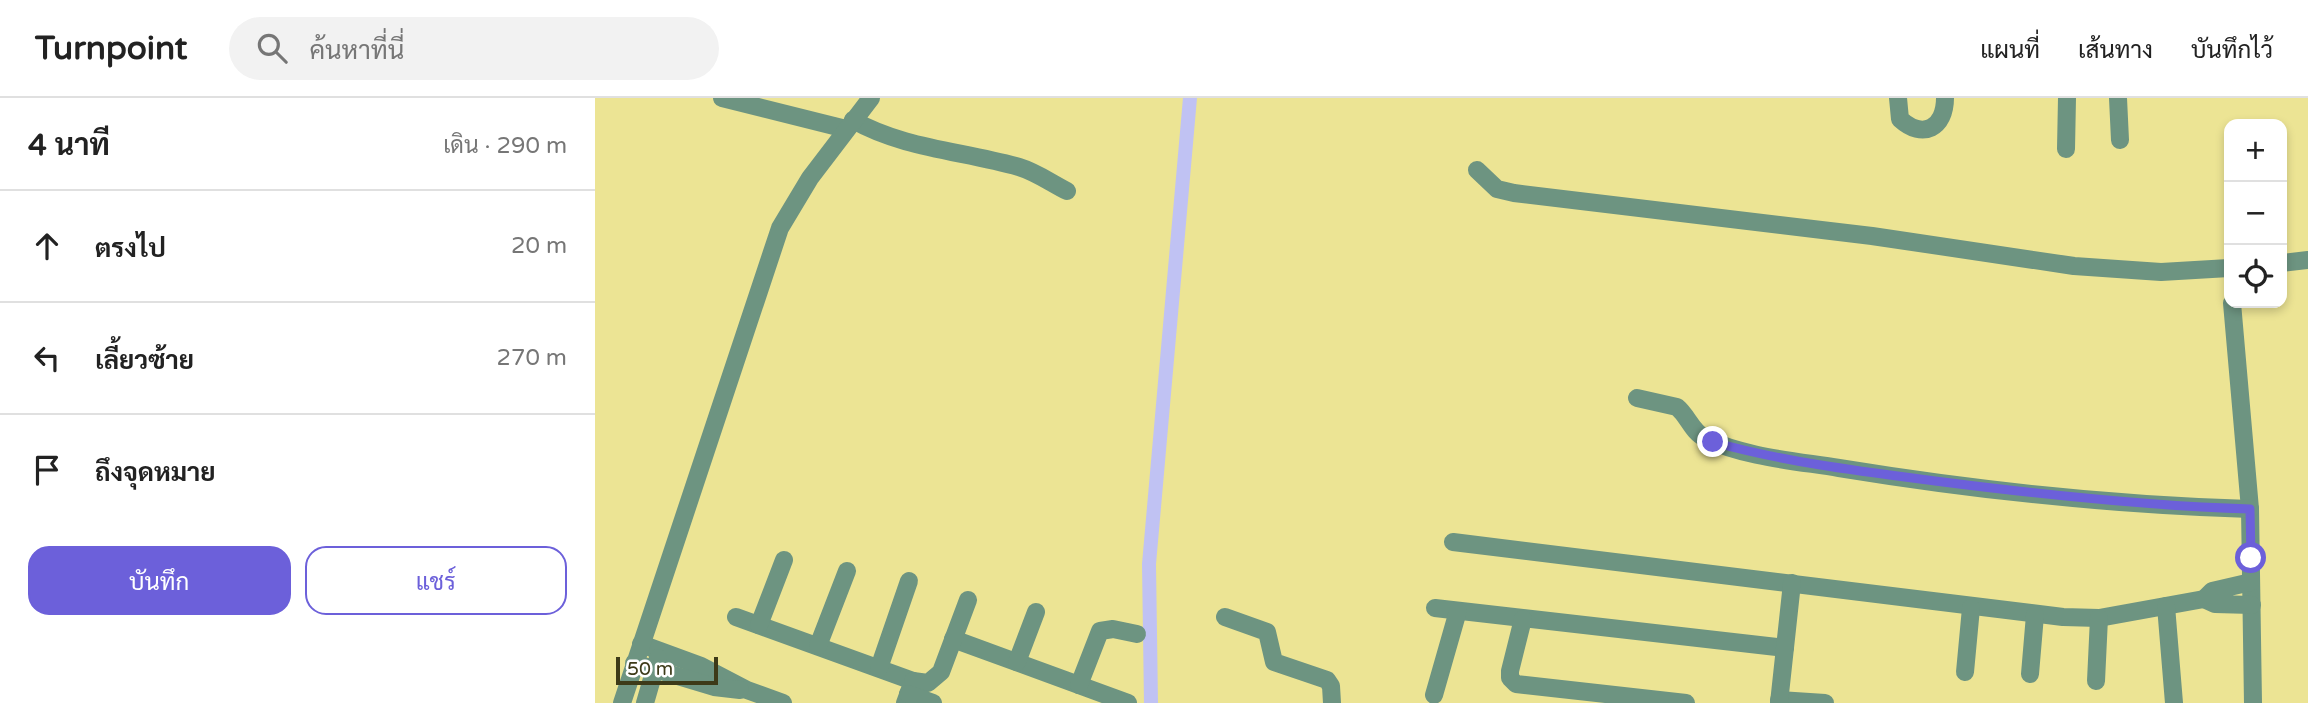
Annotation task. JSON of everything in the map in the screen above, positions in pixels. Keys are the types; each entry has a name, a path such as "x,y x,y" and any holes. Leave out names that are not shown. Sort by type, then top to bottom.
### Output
{"street":[{"path":"722,98 849,124 909,142 1021,167 1067,191"},
{"path":"622,703 780,228 790,207 849,124 871,98"},
{"path":"1898,98 1900,119 1914,129 1922,130 1935,126 1942,119 1945,98"},
{"path":"2066,149 2067,98"},
{"path":"2118,98 2120,140"},
{"path":"1478,170 1497,188 1514,192 1872,236 2074,266 2161,272 2224,268"},
{"path":"2287,262 2308,260"},
{"path":"2232,308 2250,509 2253,703"},
{"path":"1637,398 1677,407 1694,430 1713,442 1792,461 1874,474 2088,500 2250,509"},
{"path":"1453,542 2035,615 2099,618 2204,599 2212,591 2251,582"},
{"path":"759,625 784,560"},
{"path":"818,646 847,571"},
{"path":"879,668 909,581"},
{"path":"1792,583 1779,701 1825,703"},
{"path":"2204,599 2215,604 2252,605"},
{"path":"909,693 936,679 968,600"},
{"path":"2166,606 2174,703"},
{"path":"1435,608 1784,648"},
{"path":"1965,672 1971,608"},
{"path":"1017,662 1036,611"},
{"path":"1434,695 1458,611"},
{"path":"2031,674 2035,615"},
{"path":"736,617 879,668 909,693 933,703"},
{"path":"1226,617 1267,632 1275,662 1327,680 1331,686 1332,703"},
{"path":"2096,681 2099,618"},
{"path":"1523,619 1510,671 1510,678 1515,684 1686,703"},
{"path":"1079,685 1100,631 1113,629 1137,634"},
{"path":"953,639 1128,703"},
{"path":"641,644 657,660 714,687 747,690 783,703"},
{"path":"634,663 657,660"},
{"path":"645,703 657,660"}],"waterway":[{"path":"1151,703 1149,564 1190,98"}],"route":[{"path":"1713,442 1792,461 1874,474 2088,500 2250,509 2251,558"}]}
